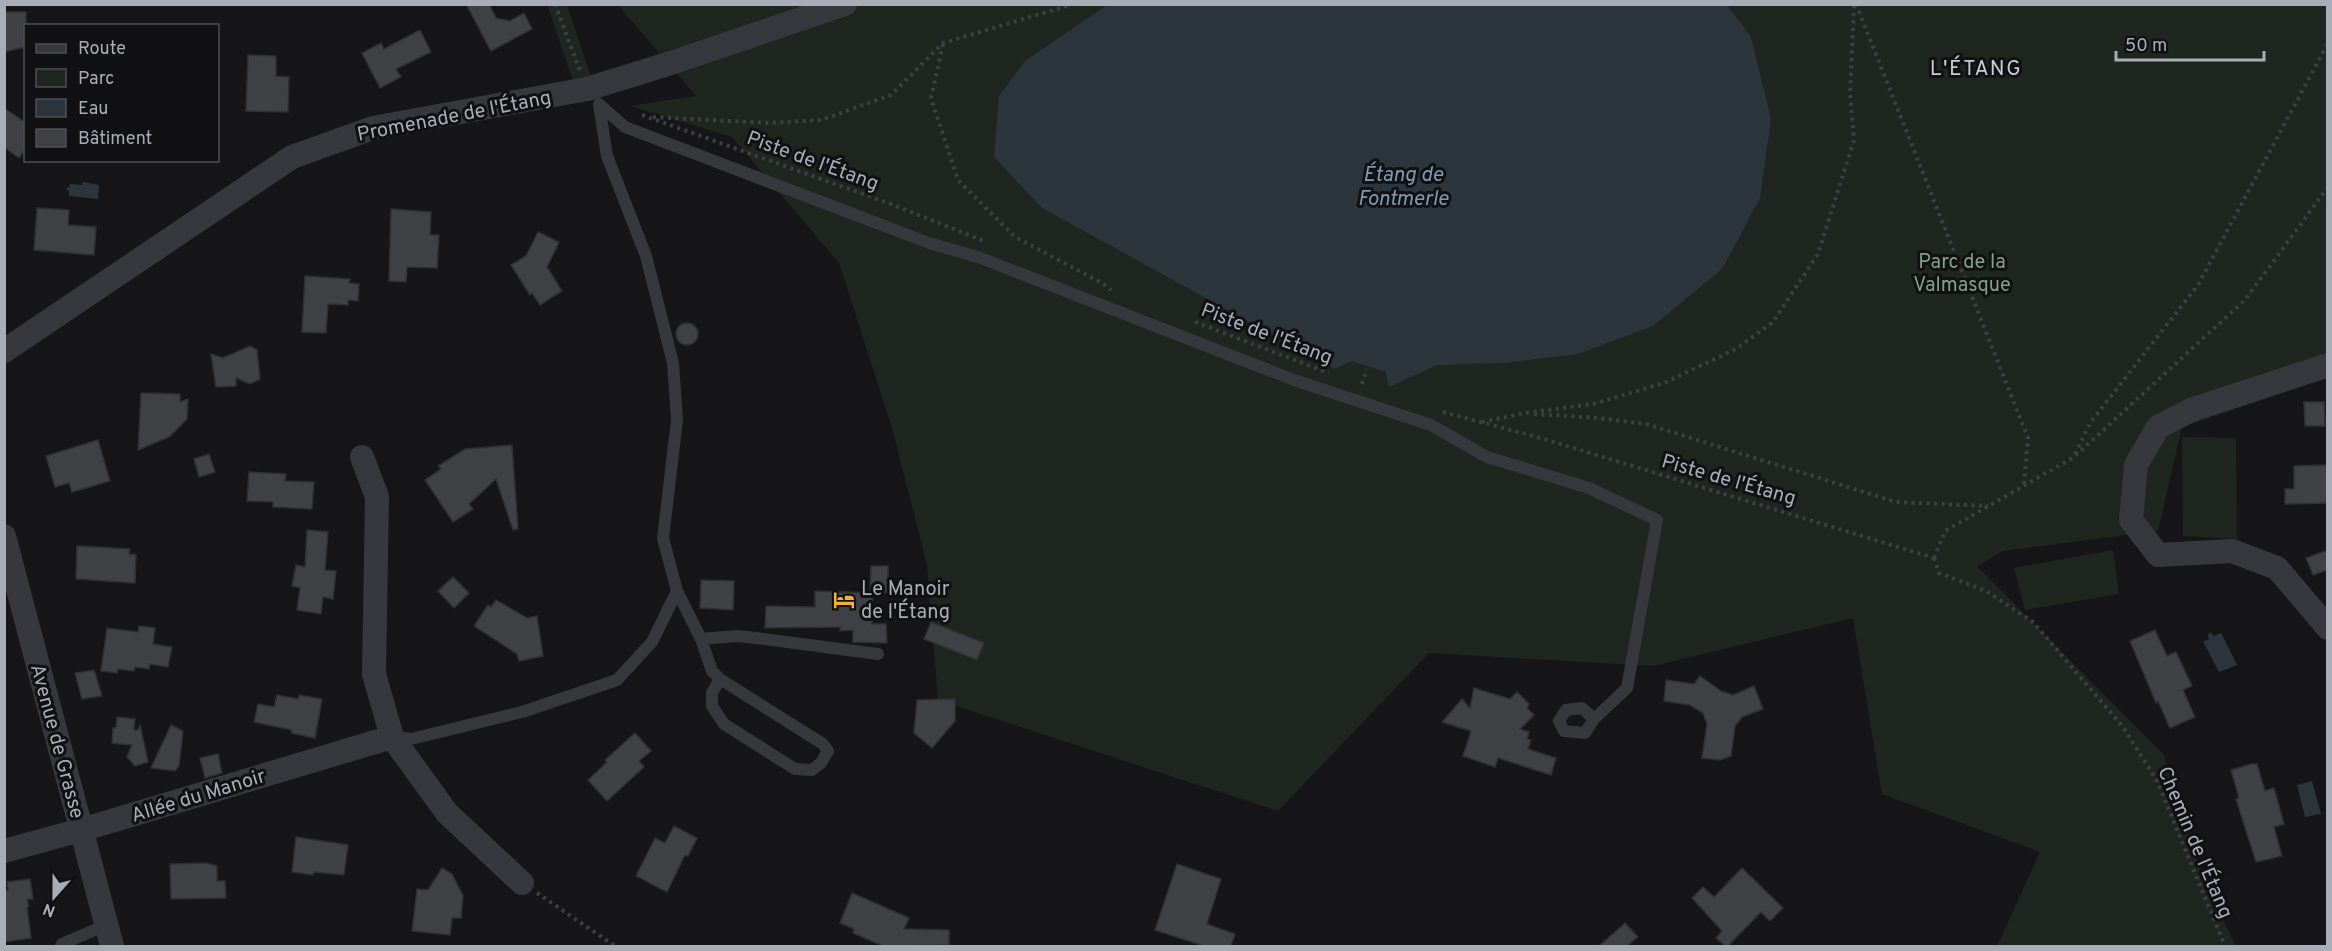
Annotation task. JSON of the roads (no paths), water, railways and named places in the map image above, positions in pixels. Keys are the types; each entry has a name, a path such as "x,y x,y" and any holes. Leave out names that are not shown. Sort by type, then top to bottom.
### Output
{"street":[{"name":"Promenade de l'Étang","path":"4,351 292,157 373,128 594,97 671,63 845,4"},
{"path":"2328,365 2191,410 2158,427 2136,465 2131,520 2158,555 2232,551 2277,568 2328,628"},
{"path":"362,458 377,497 374,675 392,737 447,813 522,883"},
{"name":"Avenue de Grasse","path":"4,536 109,936"},
{"name":"Allée du Manoir","path":"4,850 81,830 392,737"}],"lane":[{"path":"594,97 607,156 646,256 673,363 677,420 663,538 677,591 701,639 712,671 720,679 823,744 828,751 821,764 812,770 795,769 724,724 712,706 712,693 720,679"},
{"path":"594,97 625,127 929,243 978,257 1294,380 1431,425 1487,457 1590,488 1657,520 1627,688 1594,719"},
{"path":"392,737 411,739 522,712 617,680 652,642 677,591"},
{"path":"701,639 737,636 878,654"},
{"path":"61,946 109,936"}],"water":[{"name":"Étang de Fontmerle","path":"1107,5 1727,5 1751,37 1771,119 1760,198 1722,269 1653,326 1578,354 1504,363 1437,365 1389,387 1386,372 1351,361 1335,369 1042,208 994,157 999,96 1025,61"},
{"path":"83,182 99,185 98,199 69,196 69,191 66,189 70,184 82,185"},
{"path":"2210,632 2214,636 2221,633 2237,665 2219,672 2203,641 2209,640"},
{"path":"2312,781 2321,814 2305,817 2297,785"}],"place":[{"name":"Le Manoir de l'Étang","path":"844,600"}],"district":[{"name":"L'ÉTANG","path":"1976,68"}],"park label":[{"name":"Parc de la Valmasque","path":"1962,272"}]}
